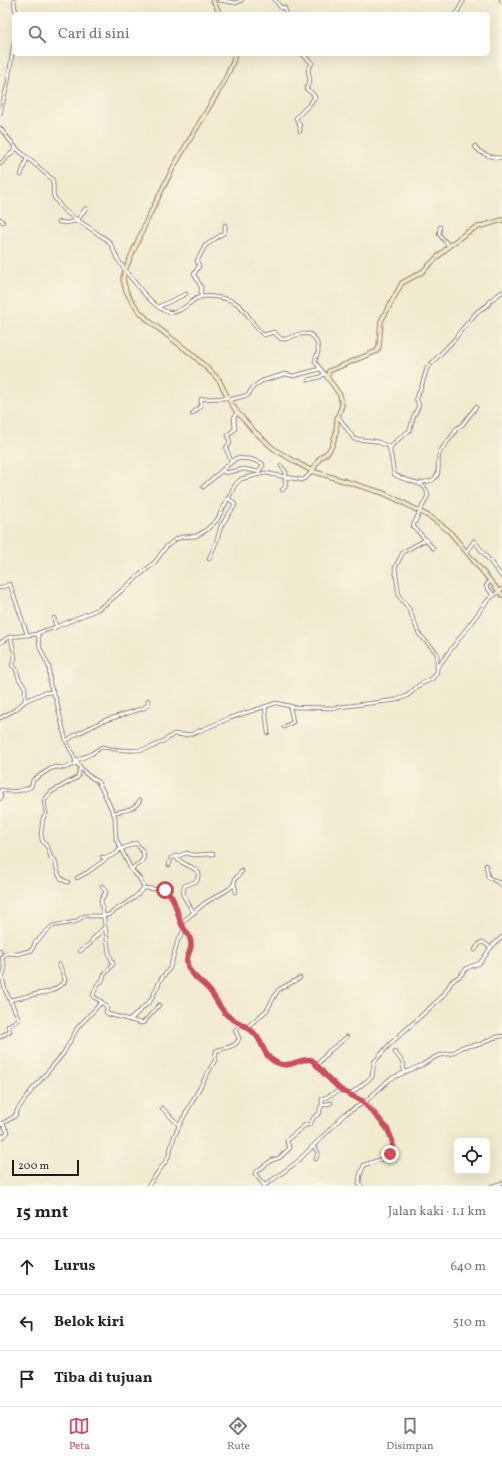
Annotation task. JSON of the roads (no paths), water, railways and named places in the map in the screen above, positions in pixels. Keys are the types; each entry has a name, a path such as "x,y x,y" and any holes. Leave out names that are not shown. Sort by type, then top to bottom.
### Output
{"main road":[{"path":"213,0 219,12"},
{"path":"234,56 224,82 174,166 148,218 125,270 123,279 130,300 149,321 193,355 218,379 236,412 274,449 312,471 383,493 432,518 447,529 490,581 500,590 502,595"},
{"path":"312,471 320,458 328,452 332,446 336,433 338,415 342,405 342,400 326,375 331,370 377,351 379,346 381,321 403,282 422,272 458,238 476,228 502,220"}],"street":[{"path":"14,0 17,12"},
{"path":"219,0 238,3 242,0"},
{"path":"275,0 280,8 284,8 287,12"},
{"path":"457,12 464,0"},
{"path":"0,114 8,82 12,55"},
{"path":"300,131 300,126 296,118 308,106 315,96 306,89 310,81 308,70 312,64 304,56"},
{"path":"0,128 16,148 52,179 54,195 67,213 109,242 125,270 145,295 158,307 167,312 173,312 185,307 201,297 216,297 235,303 246,312 258,330 265,335 274,332 280,339 284,340 300,334 310,334 315,339 318,351 314,361 326,375 308,380"},
{"path":"475,146 478,150 493,157 502,158"},
{"path":"0,164 16,148"},
{"path":"21,175 27,158"},
{"path":"59,222 66,223 78,220 86,208"},
{"path":"0,219 3,222"},
{"path":"201,297 202,287 194,274 198,266 197,261 205,246 226,232 225,225"},
{"path":"440,227 439,234 449,246"},
{"path":"476,407 462,426 456,429 455,434 442,448 439,456 437,476 433,480 418,483 403,480 394,474 390,448 411,428 413,418 419,405 416,398 421,388 427,368 454,340 478,311 502,292"},
{"path":"158,307 186,294"},
{"path":"192,414 201,406 201,400 228,399 248,395 253,387 261,381 285,374 292,376 300,375 320,369"},
{"path":"231,462 226,448 230,442 228,435 235,429 234,418 236,412"},
{"path":"338,415 354,439 375,441 390,448"},
{"path":"0,643 12,637 27,634 38,634 96,610 107,603 155,562 166,547 176,539 196,536 214,524 238,481 259,473 263,465 250,459 236,458 204,487"},
{"path":"281,466 286,470 286,486 282,490"},
{"path":"222,470 225,473 244,469 302,480 312,471"},
{"path":"418,483 426,490 428,494 421,512 413,526 433,548"},
{"path":"209,559 221,526 235,505 228,498"},
{"path":"0,799 1,790 16,792 22,791 31,787 33,780 50,769 56,767 66,768 102,747 124,750 149,748 160,744 174,734 192,734 230,718 277,703 290,707 332,708 396,700 407,696 419,685 432,679 436,675 437,652 419,634 409,609 398,594 395,567 403,553 426,540"},
{"path":"466,552 471,543 474,541 502,577"},
{"path":"490,581 486,586 493,595"},
{"path":"0,588 10,584 27,634"},
{"path":"437,668 467,626 477,616 488,600 500,590"},
{"path":"54,618 56,627"},
{"path":"38,634 40,648 49,667 49,682 56,699 66,741 76,762 86,774 97,781 115,819 115,838 131,869 140,878 144,888"},
{"path":"12,637 15,658 12,665 25,687 25,701"},
{"path":"0,718 15,710 25,701 43,693 53,692"},
{"path":"66,741 103,721 144,708 148,704 148,700"},
{"path":"265,706 268,733"},
{"path":"284,728 293,722 290,707"},
{"path":"68,882 65,882 58,874 55,860 50,858 48,848 42,837 43,818 46,814 44,802 51,792 78,777 80,767"},
{"path":"113,813 133,808 137,806 140,800"},
{"path":"77,878 88,872 106,858 117,853 119,850 136,843 143,852 144,857 143,860 131,869"},
{"path":"169,865 171,858 180,856 181,853 192,855 213,854"},
{"path":"176,856 179,861 199,873 198,880 184,886 183,894 194,913"},
{"path":"102,857 106,858"},
{"path":"486,866 488,877 502,886"},
{"path":"236,892 234,884 235,879 242,871"},
{"path":"181,923 206,902 234,884"},
{"path":"102,886 106,892 101,900 108,952 112,964 104,975 102,981 97,985 93,995 107,1007 106,1012 108,1014 143,1023 159,1005"},
{"path":"1,955 6,953 17,955 32,950 35,943 53,925 75,922 84,916 104,916 120,908 126,902 134,898 144,888 164,889 172,898 181,923 189,935 191,945 186,957 189,969 210,991 226,1014 247,1027 260,1040 264,1053 275,1062 288,1066 303,1060 312,1060 341,1090 364,1102 387,1128 393,1144 389,1156 364,1166 359,1180 361,1186"},
{"path":"80,951 90,944 105,927"},
{"path":"130,1020 150,1000 161,979 170,968 178,940 184,928"},
{"path":"349,1095 372,1077 374,1062 395,1038 443,996 452,982 467,968 480,962 502,937"},
{"path":"475,950 480,943 483,942 491,948"},
{"path":"0,950 5,970 1,977 4,989 19,1019 9,1026 10,1032 0,1037"},
{"path":"10,1000 44,993 64,984 65,979 59,964"},
{"path":"247,1027 266,1010 278,990 300,978"},
{"path":"0,1134 3,1137 8,1132 1,1124 15,1116 18,1109 31,1091 63,1054 78,1027 102,1002"},
{"path":"148,1186 168,1158 179,1125 215,1060 216,1051 233,1046 238,1042 239,1039 235,1030 242,1024"},
{"path":"341,1090 322,1099 320,1113 314,1117 310,1124 304,1126 288,1140 287,1142 290,1148 279,1158 272,1160 256,1172 255,1174 264,1186 297,1162 345,1114 364,1102 389,1080 436,1057 454,1052 461,1047 482,1044 493,1038 502,1036"},
{"path":"317,1065 329,1052 347,1037"},
{"path":"396,1052 404,1064 403,1067 405,1072"},
{"path":"322,1105 332,1103"},
{"path":"162,1108 179,1125"},
{"path":"314,1146 318,1152 316,1159"},
{"path":"492,1186 502,1183"}]}
